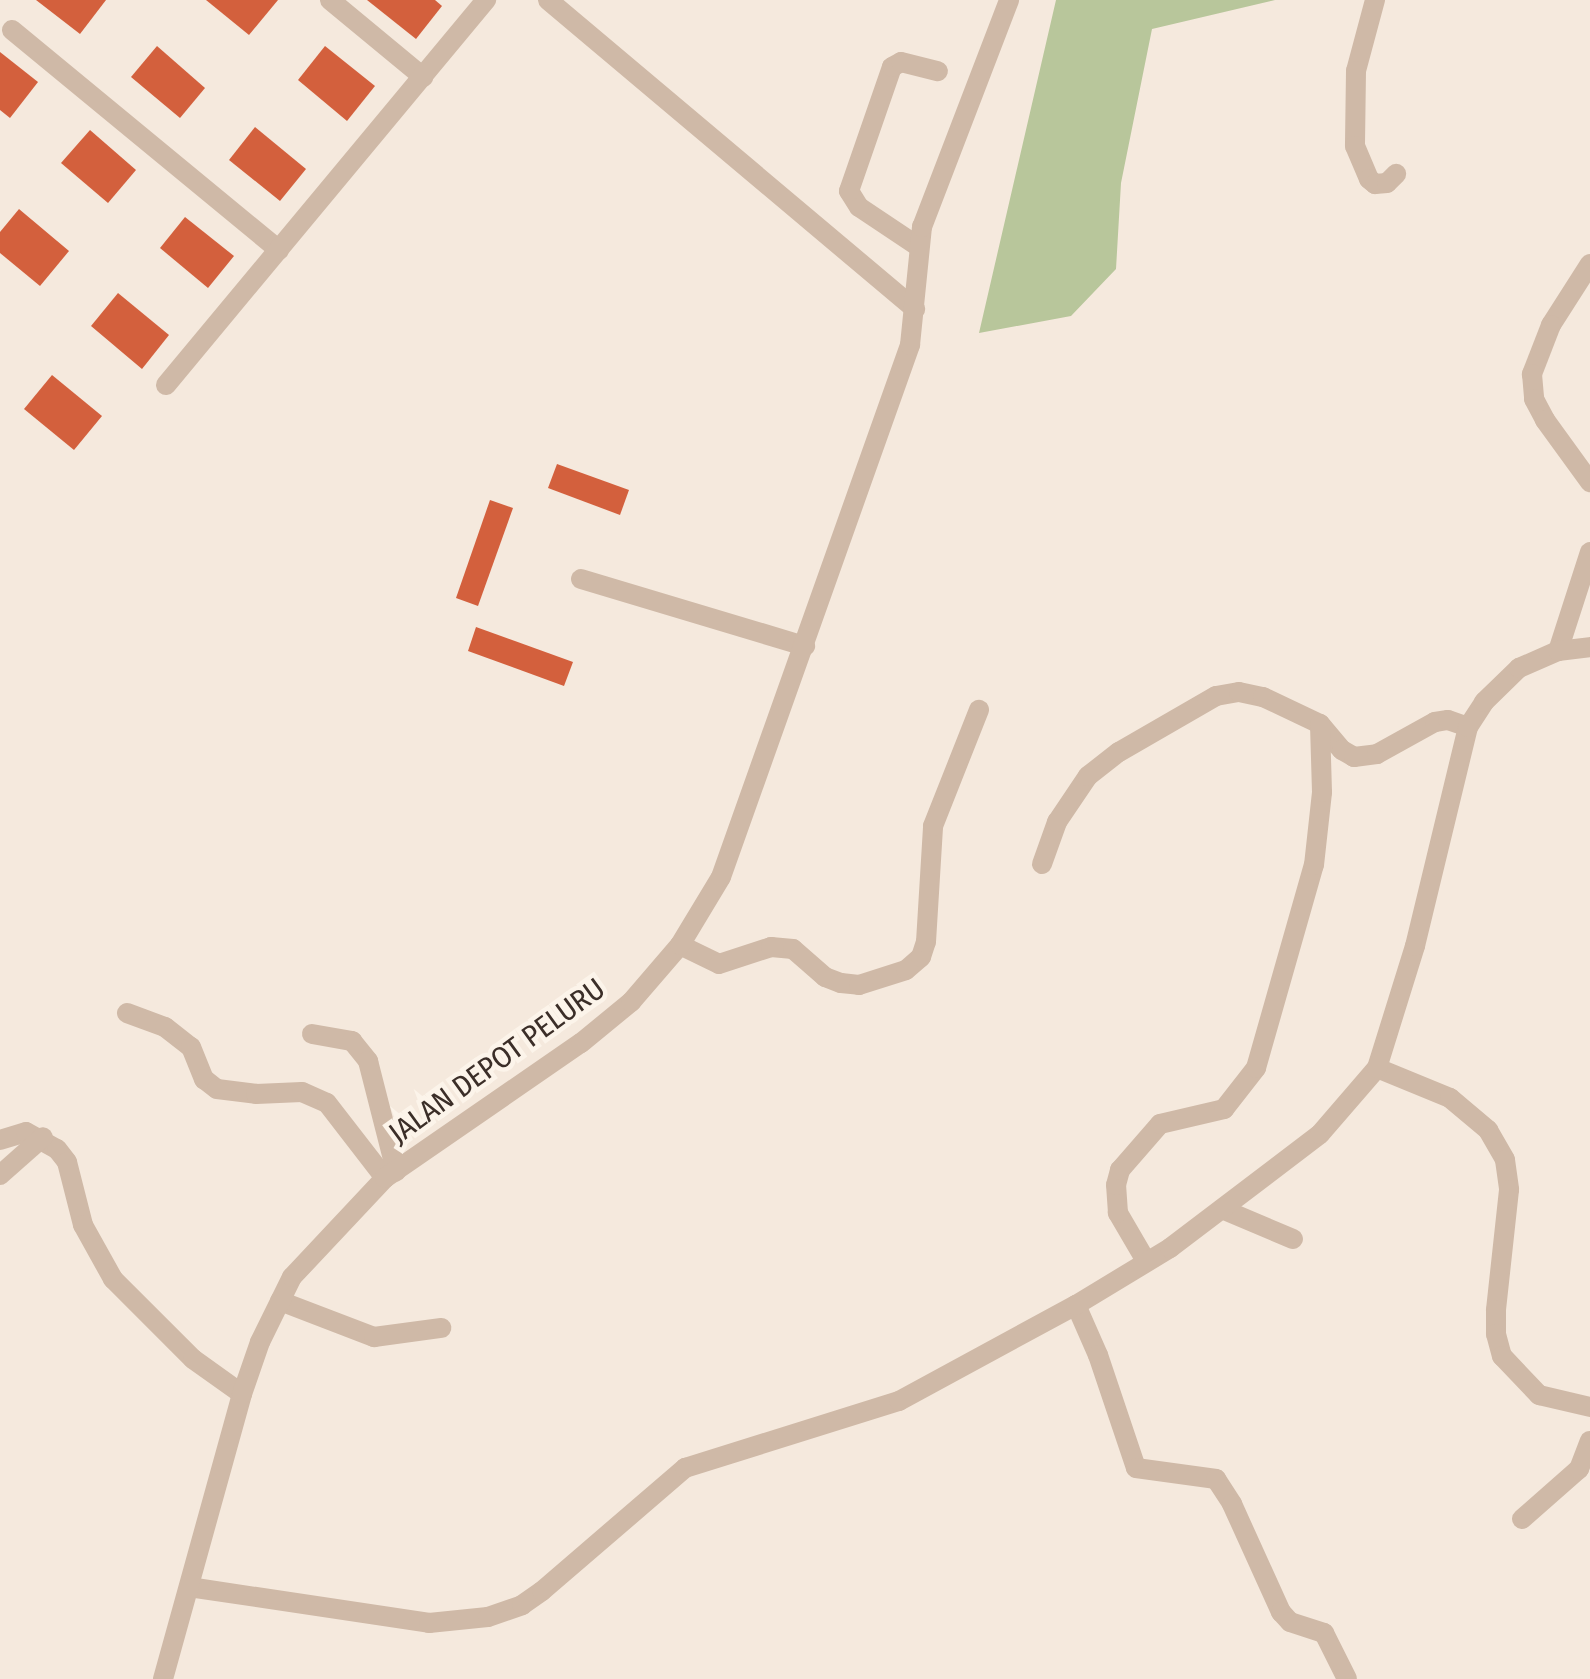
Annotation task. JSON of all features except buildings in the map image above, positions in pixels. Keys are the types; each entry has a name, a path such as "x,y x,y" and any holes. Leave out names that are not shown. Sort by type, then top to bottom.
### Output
{"street":[{"path":"330,0 423,76"},
{"path":"166,385 486,0"},
{"path":"548,0 915,309"},
{"name":"JALAN DEPOT PELURU","path":"163,1679 242,1394 280,1300 302,1266 390,1174 581,1043 630,1002 680,945 721,877 910,345 918,247 1010,0"},
{"path":"1375,0 1356,71 1355,146 1368,179 1375,184 1387,183 1396,174"},
{"path":"12,30 279,250"},
{"path":"918,247 859,207 849,191 892,68 900,62 938,72"},
{"path":"1590,264 1552,326 1532,374 1534,399 1545,420 1590,482"},
{"path":"1558,651 1590,552"},
{"path":"581,579 805,646"},
{"path":"189,1587 429,1623 488,1616 522,1605 684,1468 899,1400 1076,1305 1146,1261 1320,1134 1377,1068 1416,946 1468,726 1502,682 1519,668 1558,651 1590,647"},
{"path":"1042,864 1057,822 1088,776 1119,752 1216,696 1252,694 1320,724 1348,756 1364,758 1434,722 1448,720 1468,726"},
{"path":"680,945 719,964 771,947 794,949 825,976 859,985 906,970 921,957 926,942 933,826 978,710"},
{"path":"1146,1261 1118,1213 1116,1185 1120,1170 1160,1124 1224,1108 1256,1068 1278,1002 1314,864 1322,792 1320,724"},
{"path":"127,1013 166,1027 192,1047 204,1079 217,1089 302,1092 327,1102 390,1174"},
{"path":"312,1034 352,1042 368,1061 381,1106 390,1174"},
{"path":"1377,1068 1450,1098 1488,1130 1505,1160 1509,1190 1496,1334 1502,1356 1538,1396 1587,1406 1590,1438 1579,1469 1522,1518"},
{"path":"0,1140 26,1132 43,1138 67,1162 82,1224 113,1278 193,1360 242,1394"},
{"path":"0,1174 43,1138"},
{"path":"1222,1209 1294,1239"},
{"path":"280,1300 352,1332 374,1337 441,1328"},
{"path":"1076,1305 1098,1354 1136,1468 1216,1479 1232,1504 1281,1612 1290,1622 1324,1633 1347,1679"}],"green space":[{"path":"1056,0 1275,0 1152,29 1121,183 1116,269 1071,316 979,333"}]}
